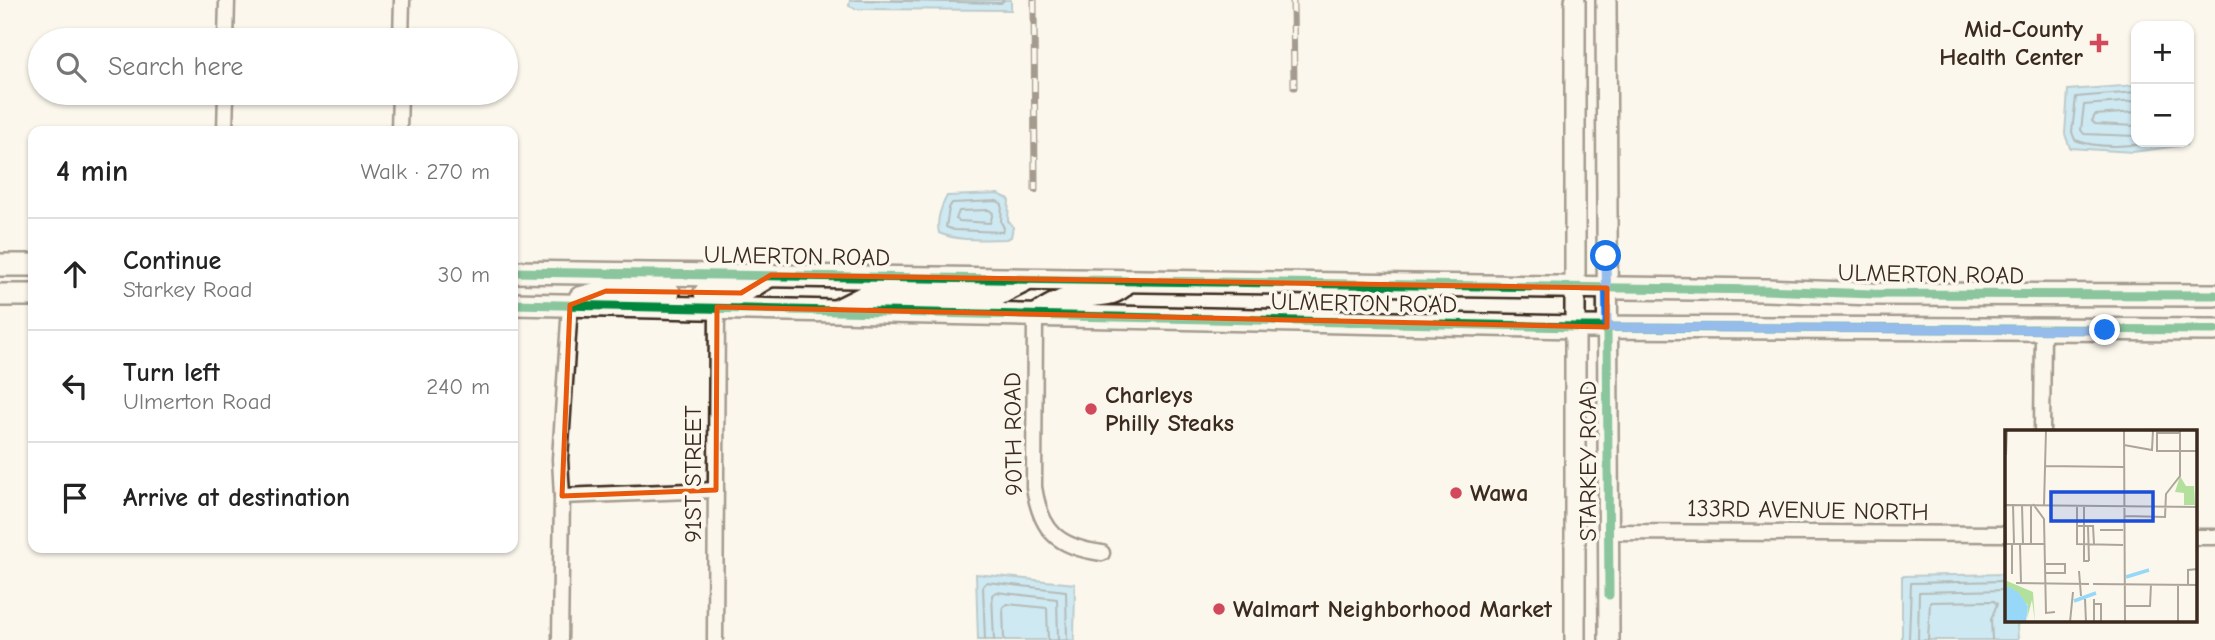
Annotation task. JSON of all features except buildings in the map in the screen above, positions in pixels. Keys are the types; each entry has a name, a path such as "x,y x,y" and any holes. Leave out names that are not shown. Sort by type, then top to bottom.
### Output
{"main road":[{"name":"STARKEY ROAD","path":"1575,0 1575,640"},
{"name":"STARKEY ROAD","path":"1606,0 1609,640"},
{"path":"0,265 28,265"},
{"name":"ULMERTON ROAD","path":"518,272 1900,294 2215,295"},
{"path":"570,305 581,298 606,291 741,293 771,275"},
{"path":"835,311 868,296 995,296 1030,279"},
{"path":"1035,316 1073,297 1114,294 1129,281"},
{"path":"0,295 28,295"},
{"name":"ULMERTON ROAD","path":"518,304 1576,327 2215,330"}],"street":[{"path":"226,28 227,0"},
{"path":"401,28 402,0"},
{"path":"225,126 226,105"},
{"path":"399,126 400,105"},
{"path":"560,640 562,496 559,459 570,305"},
{"name":"91ST STREET","path":"715,640 717,307"},
{"name":"90TH ROAD","path":"1035,316 1036,504 1049,531 1062,542 1079,550 1102,553"},
{"path":"2042,430 2043,330"},
{"path":"562,496 716,490"},
{"name":"133RD AVENUE NORTH","path":"1608,532 2005,534"}],"highlighted area":[{"path":"771,275 1607,288 1607,327 717,307 716,490 562,496 570,305 606,291 741,293"}],"water":[{"path":"850,0 1011,0 1011,10 856,9 849,6"},
{"path":"2131,85 2131,147 2171,147 2133,152 2070,148 2065,134 2068,90"},
{"path":"998,194 1009,199 1008,221 1013,227 1011,237 955,238 939,233 940,214 947,196"},
{"path":"976,574 1075,584 1074,640 978,640"},
{"path":"2005,574 2005,622 2017,622 2018,640 1902,640 1902,576"}],"railway":[{"path":"1034,0 1035,190"},
{"path":"1293,0 1294,87"}],"cycle path":[{"path":"518,272 1765,290 1873,294 2215,295"},
{"path":"518,304 1576,327 2215,330"},
{"path":"1607,327 1609,595"}],"place":[{"name":"Mid-County Health Center","path":"2099,43"},
{"name":"Charleys Philly Steaks","path":"1091,409"},
{"name":"Wawa","path":"1456,493"},
{"name":"Walmart Neighborhood Market","path":"1219,609"}],"route":[{"path":"1606,256 1607,327 2105,330"}]}
